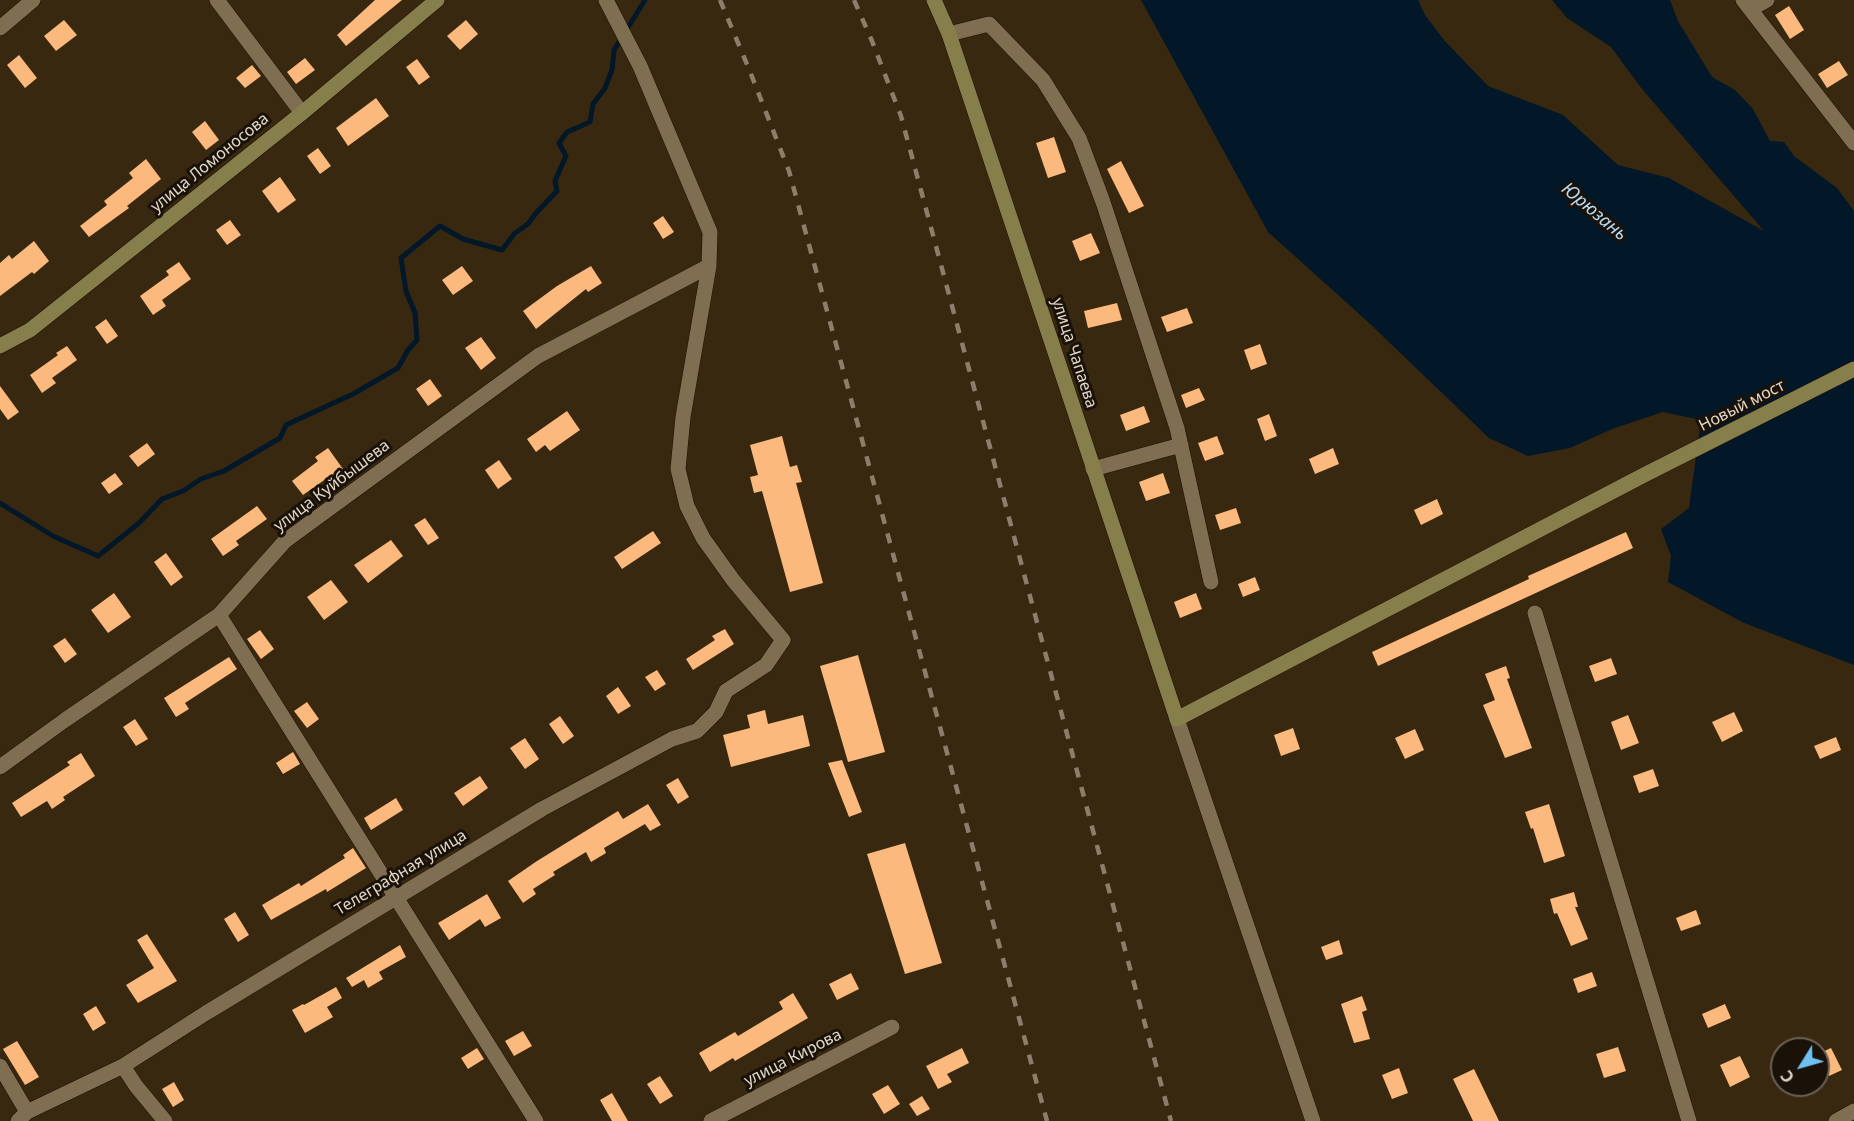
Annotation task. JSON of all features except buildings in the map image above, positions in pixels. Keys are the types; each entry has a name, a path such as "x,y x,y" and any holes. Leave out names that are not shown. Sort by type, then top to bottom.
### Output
{"main road":[{"name":"улица Ломоносова","path":"0,346 30,330 302,113 437,0"},
{"name":"улица Чапаева","path":"934,0 949,34 1177,719"},
{"name":"Новый мост","path":"1177,719 1646,474 1854,369"}],"street":[{"path":"0,28 33,0"},
{"path":"217,0 302,113"},
{"path":"606,0 640,66 710,232 709,266"},
{"path":"1767,0 1747,5 1854,143"},
{"path":"949,34 988,24 1043,81 1079,138 1103,202 1181,445 1211,582"},
{"name":"улица Куйбышева","path":"0,767 219,615 285,541 538,356 709,266"},
{"name":"Телеграфная улица","path":"22,1117 123,1066 460,858 591,782 672,739 697,731 716,712 726,691 766,664 783,640 733,580 703,538 687,506 678,469 683,417 709,266"},
{"path":"1094,469 1181,445"},
{"path":"1535,613 1689,1121"},
{"path":"219,615 536,1121"},
{"path":"1177,719 1313,1121"},
{"name":"улица Кирова","path":"711,1121 892,1027"},
{"path":"0,1066 22,1117"},
{"path":"123,1066 136,1086 165,1121"},
{"path":"1836,1121 1854,1111"}],"water":[{"name":"Юрюзань","path":"1141,0 1418,0 1425,15 1444,40 1488,86 1563,115 1618,165 1669,178 1764,231 1642,89 1611,47 1567,18 1552,0 1670,0 1678,21 1712,77 1735,90 1753,109 1770,141 1784,142 1794,156 1837,188 1854,211 1854,665 1744,623 1668,582 1671,556 1661,529 1689,508 1701,420 1663,412 1612,429 1570,448 1528,456 1489,438 1367,321 1268,232"}],"waterway":[{"path":"0,503 53,536 98,556 139,523 162,499 183,491 201,479 224,471 280,438 286,425 353,394 398,368 408,350 417,340 415,313 406,291 401,258 440,226 463,239 502,250 515,233 528,224 557,191 555,181 566,156 559,143 567,132 590,122 593,104 605,88 612,70 614,50 645,0"}],"railway":[{"path":"720,0 789,171 1047,1121"},
{"path":"854,0 901,116 1171,1121"}]}
